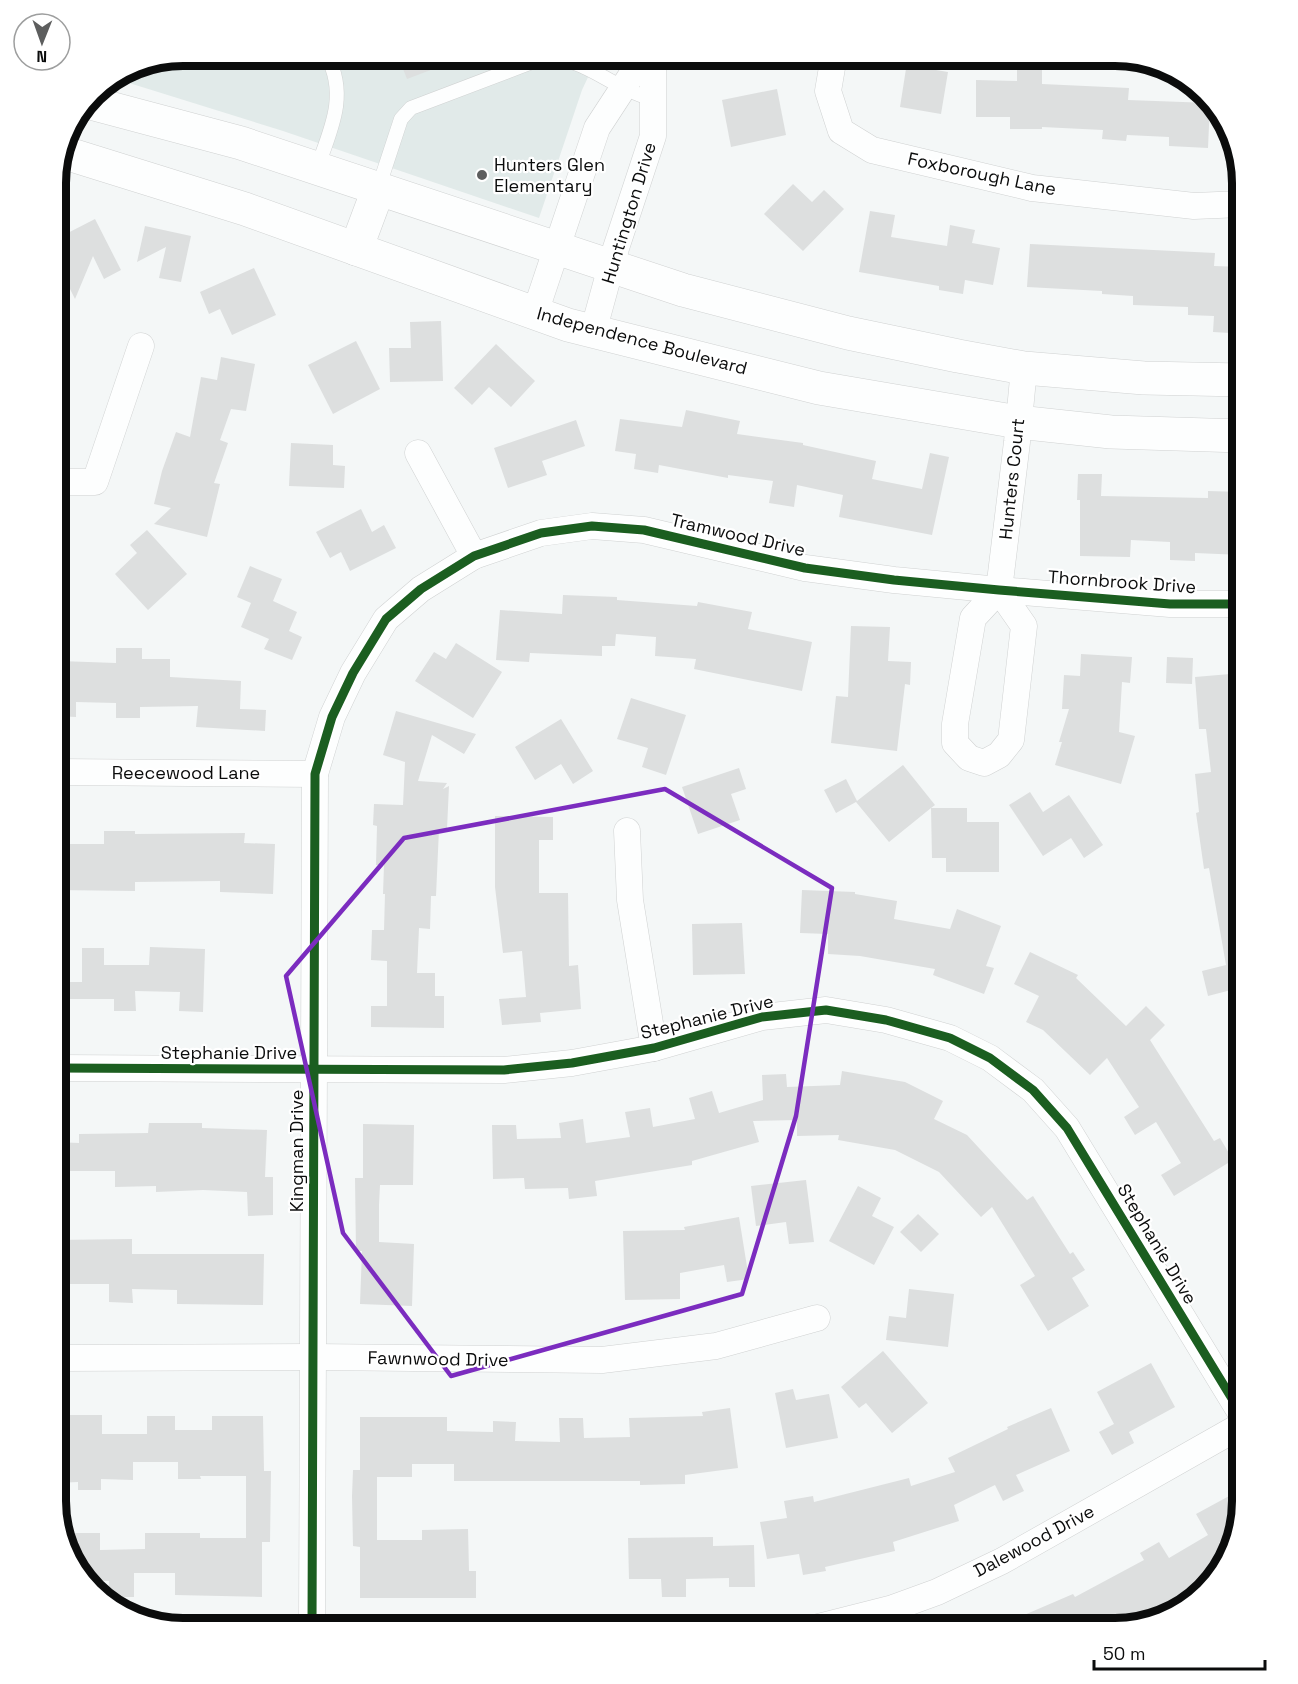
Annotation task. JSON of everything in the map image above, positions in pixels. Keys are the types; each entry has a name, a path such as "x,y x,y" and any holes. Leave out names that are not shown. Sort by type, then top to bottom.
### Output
{"main road":[{"path":"96,104 241,143 683,290 848,333 958,357 1024,368 1144,378 1232,380"},
{"name":"Independence Boulevard","path":"70,154 245,209 593,332 819,388 1018,422 1111,432 1232,436"},
{"path":"356,249 378,190"}],"street":[{"name":"Huntington Drive","path":"535,313 597,128 635,66"},
{"name":"Huntington Drive","path":"593,332 653,136 653,100 642,66"},
{"name":"Foxborough Lane","path":"832,66 828,91 841,131 872,150 1032,188 1194,206 1232,204"},
{"path":"66,482 95,482 141,346"},
{"name":"Hunters Court","path":"999,590 1024,368"},
{"path":"418,453 474,556"},
{"name":"Tramwood Drive","path":"474,556 541,533 592,526 644,530 805,568 999,590"},
{"name":"Kingman Drive","path":"312,1618 315,774 332,717 353,673 386,619 421,589 474,556"},
{"path":"999,590 1023,626 1011,740 999,755 984,763 969,758 955,743 955,724 972,618 999,590"},
{"name":"Thornbrook Drive","path":"999,590 1170,604 1232,604"},
{"name":"Reecewood Lane","path":"66,772 315,774"},
{"path":"627,831 630,900 654,1048"},
{"name":"Stephanie Drive","path":"66,1068 504,1070 572,1063 654,1048 762,1017 826,1010 886,1020 950,1038 990,1058 1033,1089 1066,1128 1232,1399"},
{"name":"Fawnwood Drive","path":"66,1358 313,1357 602,1360 716,1346 817,1318"},
{"name":"Dalewood Drive","path":"855,1618 893,1608 948,1587 1002,1561 1232,1431"}],"lane":[{"path":"317,168 337,105 338,88 332,66"},
{"path":"378,190 401,119 411,108 522,66"},
{"path":"581,66 595,71 623,88 653,100"}],"highlighted area":[{"path":"665,789 832,888 796,1116 742,1294 451,1376 343,1233 286,976 404,838"}],"shaded area":[{"name":"Hunters Glen Elementary","path":"175,66 593,66 582,90 539,218 283,131 125,82 152,70"}],"building":[{"path":"402,66 441,66 407,79"},
{"path":"906,66 930,66 930,69 948,72 941,114 900,107"},
{"path":"1017,66 1042,66 1042,84 1129,88 1128,100 1200,103 1209,115 1208,148 1169,146 1169,137 1127,135 1126,141 1102,139 1103,130 1042,127 1042,129 1010,129 1010,117 976,117 976,80 1017,81"},
{"path":"777,89 786,135 731,147 722,100"},
{"path":"793,184 812,202 824,190 844,209 803,251 764,214"},
{"path":"870,211 895,215 891,237 947,246 950,225 975,230 972,243 1000,248 993,285 965,280 963,294 939,290 939,286 859,272"},
{"path":"95,219 121,270 104,279 93,256 75,299 66,281 66,234"},
{"path":"145,226 191,236 181,282 159,278 166,247 137,262"},
{"path":"1030,244 1215,253 1214,266 1232,267 1230,333 1213,332 1214,316 1188,315 1188,307 1133,305 1133,296 1102,294 1102,291 1027,287"},
{"path":"254,268 276,315 232,335 220,309 209,314 200,292"},
{"path":"441,321 443,381 390,382 389,348 411,348 410,322"},
{"path":"356,341 380,389 333,414 308,365"},
{"path":"496,344 535,381 511,407 489,387 472,405 454,388"},
{"path":"221,357 255,364 246,411 231,409 220,440 228,443 214,483 220,484 207,537 154,524 171,508 154,504 162,471 176,432 190,437 201,377 217,380"},
{"path":"686,410 740,421 737,434 803,443 803,445 876,461 872,479 922,489 930,453 949,457 932,535 839,517 843,495 797,485 794,507 769,503 773,481 728,475 728,478 659,465 658,473 634,469 636,454 615,451 620,419 682,427"},
{"path":"576,420 585,446 542,461 547,475 508,488 494,448"},
{"path":"291,443 333,445 333,465 345,466 344,488 289,486"},
{"path":"1078,474 1102,474 1101,496 1208,498 1208,491 1232,492 1232,555 1195,553 1195,561 1170,560 1170,542 1131,540 1130,557 1080,556 1080,500 1077,500"},
{"path":"361,509 372,532 384,525 396,548 350,571 341,552 330,558 316,532"},
{"path":"147,530 187,574 148,610 115,574 137,553 130,545"},
{"path":"250,566 282,579 273,601 297,612 289,631 302,637 292,660 264,649 269,639 241,627 251,603 237,597"},
{"path":"563,595 617,597 617,600 697,606 698,602 752,612 748,629 812,642 802,691 694,669 696,659 655,656 656,637 616,634 615,646 602,646 602,656 530,653 529,662 496,660 500,610 562,614"},
{"path":"851,626 890,627 888,661 911,662 910,685 905,684 897,751 831,743 836,696 848,697"},
{"path":"456,643 502,672 473,718 415,681 434,652 446,659"},
{"path":"116,648 142,648 142,659 170,659 170,677 241,681 240,709 266,710 265,731 196,727 198,706 140,707 140,718 116,718 116,703 76,702 76,717 66,716 66,661 116,663"},
{"path":"1081,654 1132,657 1130,683 1122,682 1119,732 1135,736 1121,784 1055,765 1069,709 1062,709 1064,675 1080,676"},
{"path":"1167,657 1193,658 1192,684 1166,683"},
{"path":"1232,674 1232,996 1231,990 1208,996 1202,971 1226,965 1209,868 1204,869 1196,813 1199,812 1195,774 1211,772 1206,729 1199,729 1195,677"},
{"path":"631,698 686,715 666,775 642,767 648,748 617,739"},
{"path":"396,711 476,734 464,754 432,735 418,781 447,783 443,789 449,786 447,829 439,829 436,896 431,896 430,929 419,928 417,973 435,973 435,996 444,996 444,1028 371,1027 371,1006 387,1006 387,961 371,960 372,930 384,930 385,894 383,894 384,865 376,865 377,826 373,825 374,804 403,805 405,762 383,755"},
{"path":"561,719 593,771 573,784 561,764 535,780 515,747"},
{"path":"903,765 935,805 889,842 856,802 836,813 824,790 846,779 857,801"},
{"path":"739,768 746,789 731,794 740,820 698,834 682,787"},
{"path":"1030,792 1043,812 1069,795 1103,845 1084,858 1071,838 1043,856 1009,805"},
{"path":"931,808 967,808 967,822 999,822 999,872 946,872 946,858 932,858"},
{"path":"495,816 553,817 553,840 539,840 539,893 568,893 569,966 578,965 581,1009 540,1013 541,1022 502,1025 499,999 526,997 522,951 503,953 495,887"},
{"path":"104,831 135,831 135,834 245,833 244,843 275,844 273,894 220,892 220,881 135,882 135,891 66,890 66,844 104,844"},
{"path":"802,890 855,892 855,894 897,901 894,919 950,929 957,909 1001,926 986,966 994,968 984,994 933,975 935,969 860,956 828,954 828,934 800,933"},
{"path":"742,923 745,974 693,975 692,924"},
{"path":"150,947 205,949 203,1012 179,1011 180,992 135,991 136,1011 114,1011 114,999 66,999 66,982 82,982 82,948 104,948 104,965 149,965"},
{"path":"1030,952 1078,975 1076,978 1126,1026 1146,1006 1165,1025 1150,1040 1214,1141 1220,1138 1232,1161 1174,1196 1161,1175 1181,1163 1156,1122 1135,1135 1124,1117 1139,1107 1107,1058 1090,1075 1043,1030 1026,1022 1039,996 1014,984"},
{"path":"842,1071 905,1082 943,1101 934,1119 967,1135 1027,1200 1033,1196 1070,1254 1073,1252 1085,1270 1072,1278 1089,1306 1048,1331 1020,1285 1035,1276 992,1207 981,1217 939,1172 895,1150 838,1140 839,1135 797,1136 797,1120 753,1121 759,1142 692,1161 692,1165 595,1181 597,1196 569,1199 568,1188 525,1189 524,1178 493,1179 492,1125 516,1125 517,1139 561,1138 559,1123 583,1119 586,1143 630,1137 625,1112 650,1108 653,1127 695,1119 689,1098 712,1091 719,1113 763,1100 762,1075 786,1074 787,1087 840,1085"},
{"path":"149,1123 202,1123 202,1128 267,1130 265,1177 273,1177 273,1215 248,1216 247,1192 203,1190 156,1192 156,1186 115,1187 115,1171 66,1171 66,1142 79,1143 79,1134 148,1133"},
{"path":"363,1124 414,1125 413,1185 380,1185 379,1205 379,1242 414,1244 412,1306 360,1304 362,1251 356,1251 355,1178 363,1178"},
{"path":"806,1180 814,1242 789,1244 786,1222 756,1226 751,1186"},
{"path":"858,1186 881,1198 872,1216 894,1227 874,1265 829,1241"},
{"path":"918,1214 939,1234 921,1252 900,1232"},
{"path":"739,1217 749,1279 727,1282 724,1265 680,1273 680,1299 625,1300 623,1231 685,1230 684,1227"},
{"path":"132,1239 132,1254 264,1254 263,1305 177,1304 177,1290 132,1289 133,1303 109,1302 109,1284 66,1284 66,1240"},
{"path":"909,1289 954,1294 948,1347 886,1340 889,1316 906,1318"},
{"path":"883,1351 928,1403 892,1433 866,1403 859,1408 841,1387"},
{"path":"1151,1363 1175,1407 1129,1432 1134,1443 1112,1455 1099,1432 1114,1424 1097,1392"},
{"path":"793,1389 796,1400 829,1394 838,1438 786,1448 775,1393"},
{"path":"730,1408 738,1468 685,1475 685,1484 640,1485 640,1481 454,1481 454,1464 412,1464 412,1477 377,1477 377,1540 422,1540 422,1530 468,1529 469,1571 476,1571 476,1598 360,1598 360,1547 353,1546 352,1496 353,1470 360,1470 360,1417 447,1417 447,1431 493,1432 493,1421 516,1422 515,1441 560,1442 559,1418 583,1418 584,1438 630,1437 629,1418 703,1416 702,1412"},
{"path":"1051,1408 1070,1451 1016,1475 1024,1491 1003,1501 995,1485 954,1505 959,1521 893,1542 895,1551 825,1567 826,1571 803,1575 799,1554 767,1559 760,1522 787,1518 784,1501 813,1496 814,1502 909,1478 911,1486 955,1472 948,1458 1008,1429 1007,1427"},
{"path":"66,1415 102,1415 102,1434 147,1434 147,1416 175,1416 175,1430 212,1430 212,1416 263,1416 264,1471 271,1471 270,1542 262,1542 262,1597 175,1595 175,1573 134,1573 134,1597 116,1597 108,1591 109,1581 98,1581 90,1572 78,1553 70,1533 100,1533 100,1550 145,1549 145,1533 200,1533 200,1538 246,1538 246,1476 200,1476 201,1479 178,1479 178,1462 133,1462 133,1480 101,1479 101,1490 78,1490 78,1482 66,1483"},
{"path":"1232,1494 1228,1532 1216,1560 1198,1584 1167,1606 1146,1614 1134,1616 1132,1613 1123,1617 1017,1618 1073,1594 1075,1597 1144,1560 1140,1553 1159,1542 1169,1558 1208,1535 1196,1514"},
{"path":"713,1537 713,1546 754,1545 755,1587 729,1587 729,1578 686,1579 686,1597 662,1597 661,1579 629,1579 628,1538"}],"cycle path":[{"path":"312,1618 315,774 332,717 353,673 386,619 421,589 474,556 541,533 592,526 644,530 805,568 894,580 1170,604 1232,604"},
{"path":"66,1068 504,1070 572,1063 654,1048 762,1017 826,1010 886,1020 950,1038 990,1058 1033,1090 1067,1128 1232,1399"}],"place":[{"name":"Hunters Glen Elementary","path":"482,175"}]}
